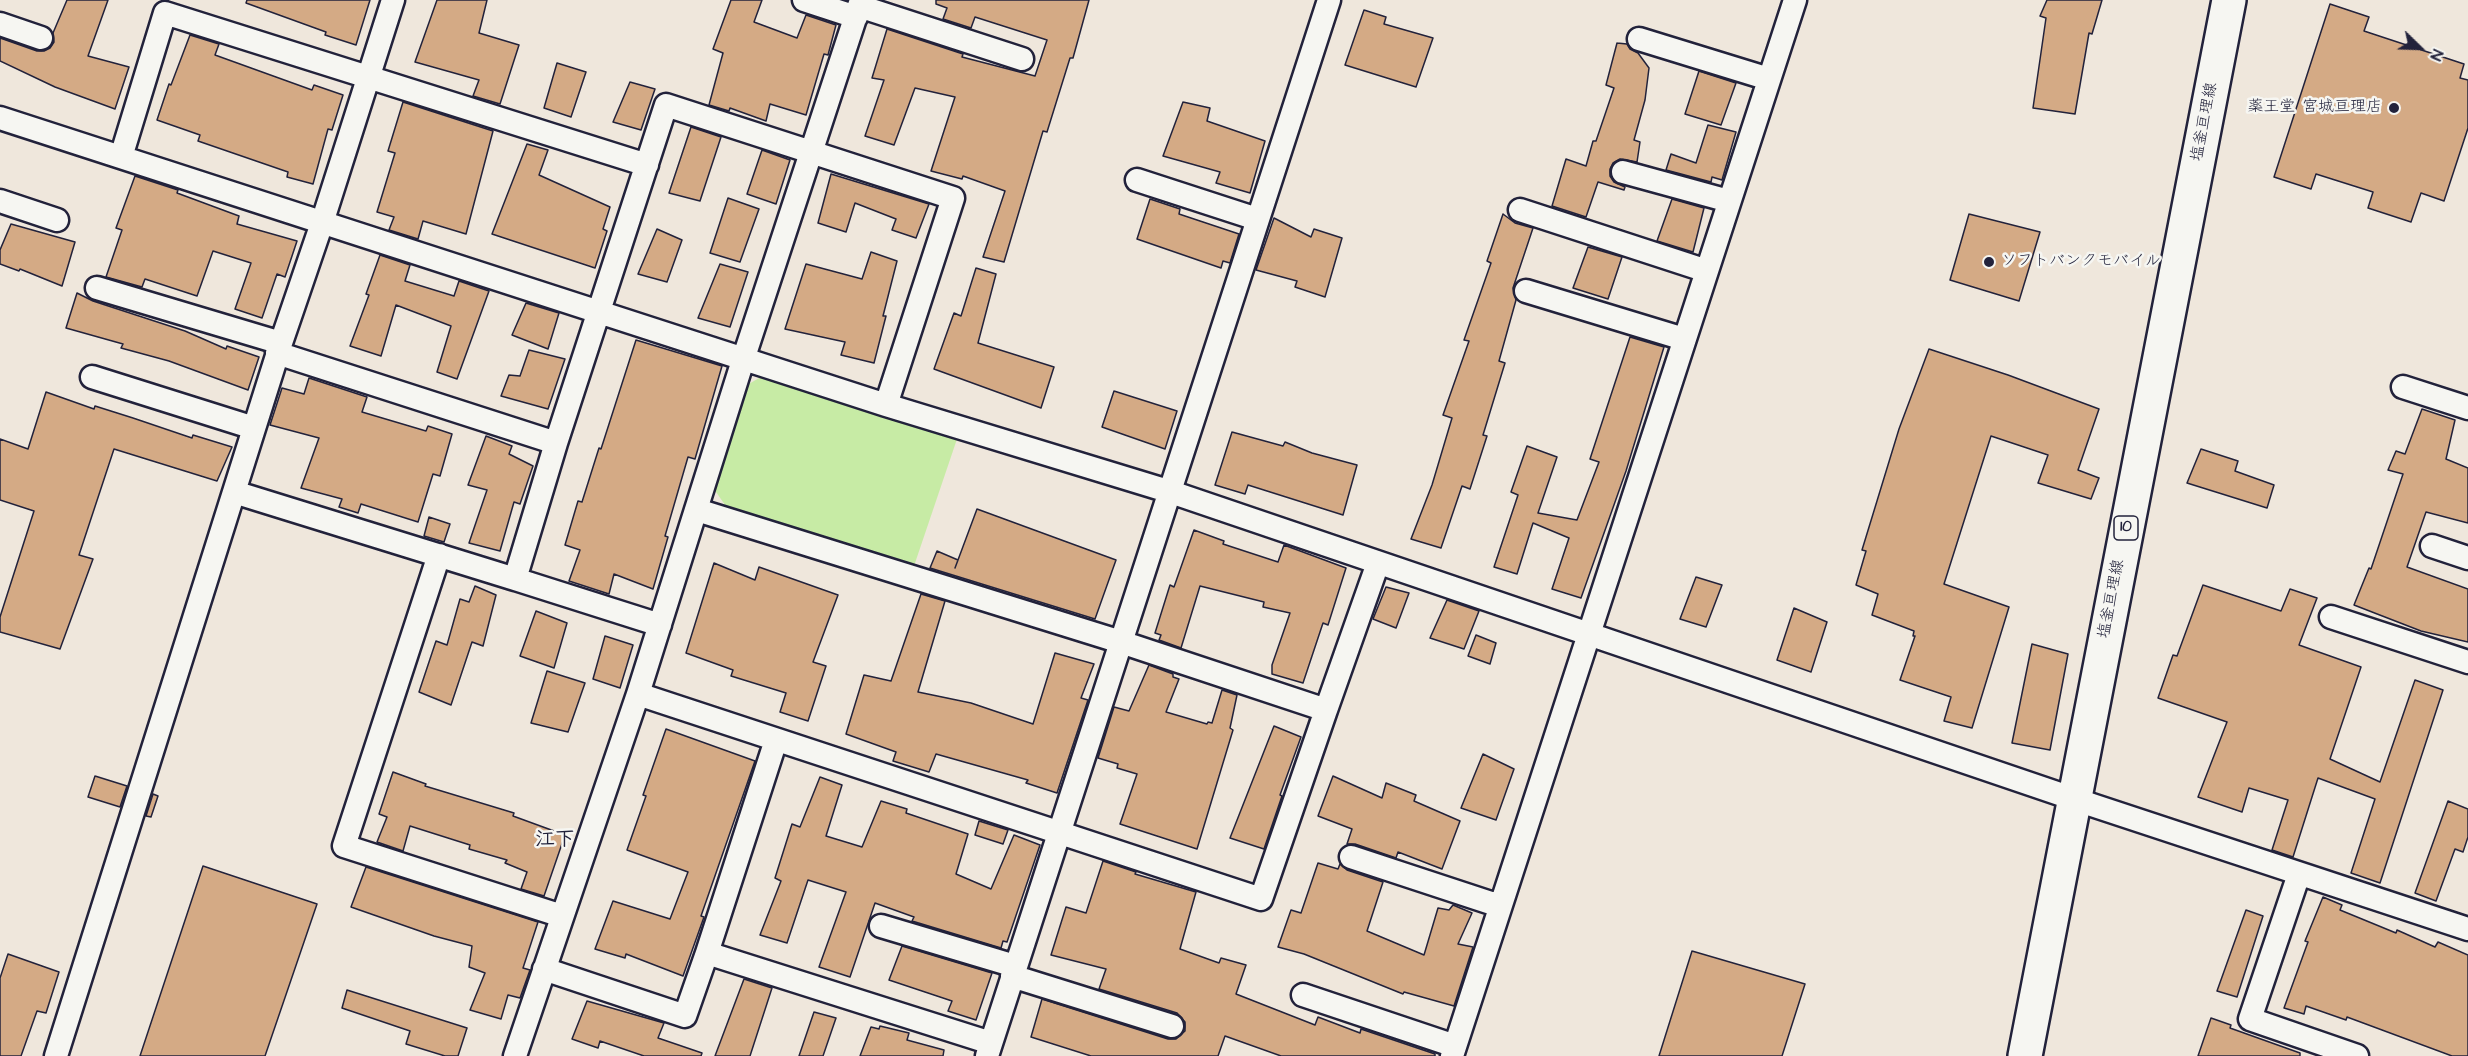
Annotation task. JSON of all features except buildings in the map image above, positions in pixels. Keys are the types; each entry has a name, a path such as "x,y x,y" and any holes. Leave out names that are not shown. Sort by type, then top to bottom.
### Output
{"main road":[{"name":"塩釜亘理線","path":"2025,1056 2073,798 2229,0"}],"street":[{"path":"56,1056 279,348 322,223 393,0"},
{"path":"804,0 859,8 1022,59"},
{"path":"706,952 989,1049 1329,0"},
{"path":"1303,995 1454,1051 1795,0"},
{"path":"515,1056 638,694 744,357 859,8"},
{"path":"121,157 165,13 647,165"},
{"path":"0,24 40,38"},
{"path":"1639,39 1769,79"},
{"path":"515,579 555,443 666,105 953,198 886,405"},
{"path":"0,118 744,357 886,405 1168,491 2073,798 2468,929"},
{"path":"1623,172 1730,201"},
{"path":"1137,180 1257,219"},
{"path":"0,201 57,220"},
{"path":"1520,210 1707,271"},
{"path":"97,288 555,443"},
{"path":"1526,291 1684,339"},
{"path":"92,377 254,428"},
{"path":"2403,387 2468,408"},
{"path":"234,492 660,625"},
{"path":"697,510 1121,642 1326,710"},
{"path":"2432,546 2468,558"},
{"path":"439,555 344,846 562,916"},
{"path":"638,694 1261,899 1378,562"},
{"path":"2331,617 2468,662"},
{"path":"544,969 685,1016 776,740"},
{"path":"1351,856 1500,906"},
{"path":"2299,874 2250,1019 2357,1056"},
{"path":"881,927 1172,1026"}],"green space":[{"path":"766,374 957,439 914,566 725,505 714,489 747,385"}],"place":[{"name":"薬王堂 宮城亘理店","path":"2394,108"},
{"name":"ソフトバンクモバイル","path":"1989,262"}],"district":[{"name":"江下","path":"555,841"}]}
